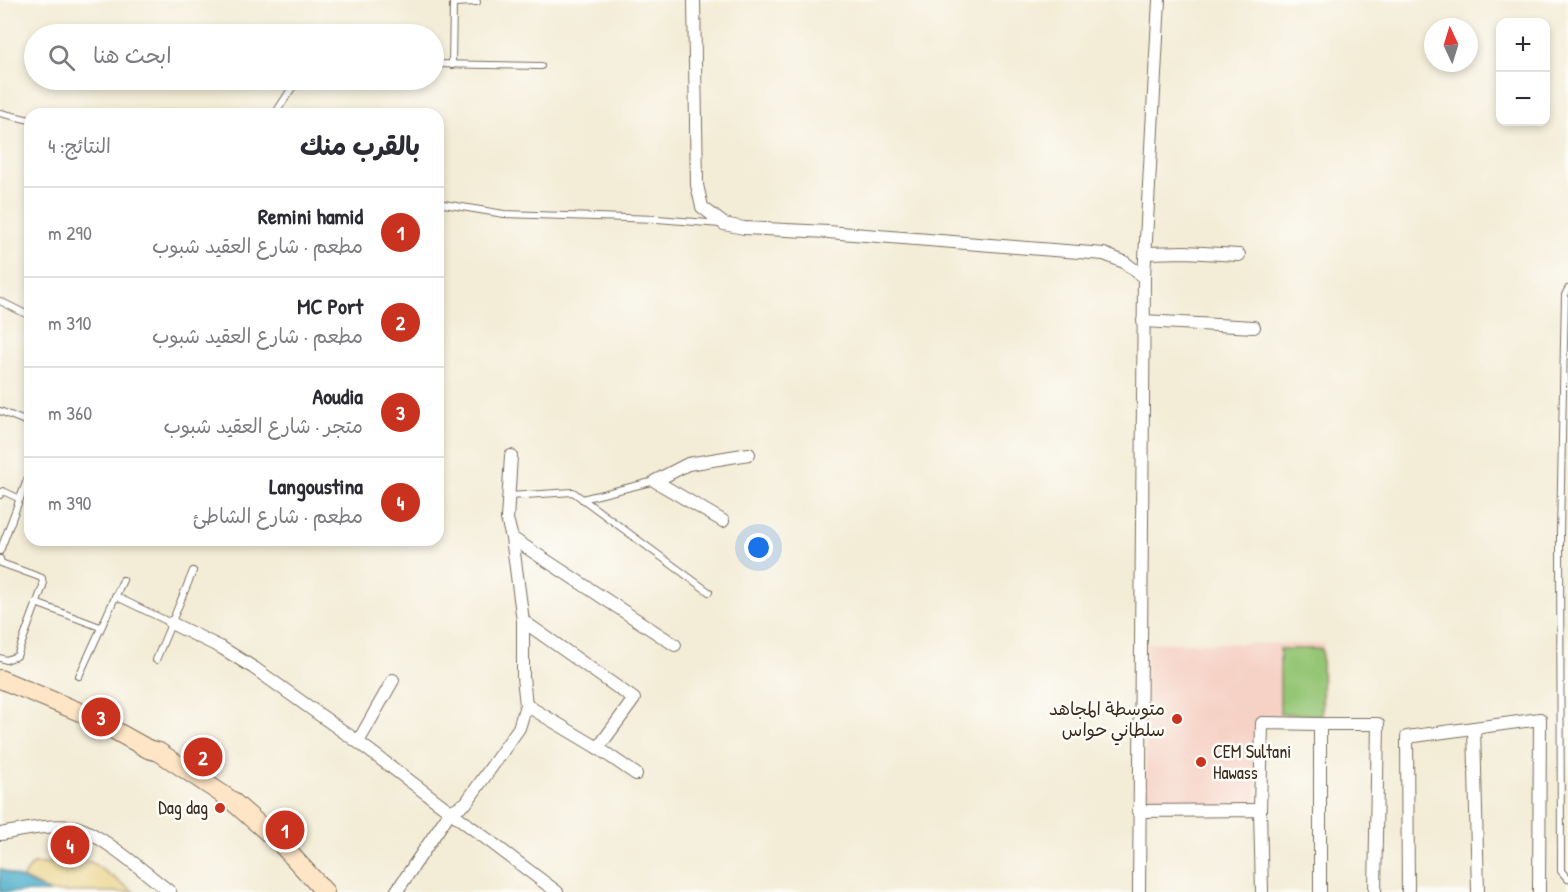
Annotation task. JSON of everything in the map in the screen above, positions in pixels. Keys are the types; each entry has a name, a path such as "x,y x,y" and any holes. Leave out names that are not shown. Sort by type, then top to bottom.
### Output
{"main road":[{"path":"0,679 87,715 148,749 159,752 231,800 282,845 325,892"}],"street":[{"path":"694,0 697,185 702,207 724,224 744,228 828,232 1104,254 1124,262 1144,277"},
{"path":"1138,892 1144,277 1159,0"},
{"path":"1146,254 1185,252 1239,255"},
{"path":"1143,321 1254,327"},
{"path":"655,481 688,464 749,454"},
{"path":"396,892 450,812 466,803 519,728 526,705 523,677 523,621 512,538 507,519 511,456"},
{"path":"655,481 723,521"},
{"path":"512,538 675,645"},
{"path":"523,621 634,699 598,748"},
{"path":"171,623 222,648 254,668 557,892"},
{"path":"357,742 393,680"},
{"path":"526,705 598,748 636,774"},
{"path":"1408,892 1407,737 1540,719 1539,892"},
{"path":"1262,892 1260,810 1262,723 1378,724 1375,892"},
{"path":"1320,724 1320,892"},
{"path":"1474,728 1478,892"},
{"path":"1138,811 1260,810"},
{"path":"0,834 60,826 85,830 170,892"}],"lane":[{"path":"452,65 453,3 477,3"},
{"path":"444,65 541,66"},
{"path":"279,108 291,90"},
{"path":"0,113 24,119"},
{"path":"444,204 504,214 657,219 724,224"},
{"path":"1568,289 1565,295 1561,747 1561,871 1568,879"},
{"path":"0,301 24,313"},
{"path":"0,411 24,421"},
{"path":"582,499 655,481"},
{"path":"0,551 24,488"},
{"path":"0,495 3,491 20,499"},
{"path":"508,496 573,492 709,592"},
{"path":"0,559 1,563 42,578 43,586 17,656 6,660 0,658"},
{"path":"156,660 193,570"},
{"path":"79,676 123,580"},
{"path":"115,596 171,623"},
{"path":"36,603 100,627"},
{"path":"1561,747 1568,752"}],"shaded area":[{"name":"CEM Sultani Hawass","path":"1146,643 1324,644 1325,719 1259,718 1255,810 1146,806"}],"green space":[{"path":"1280,649 1322,649 1322,715 1280,714"}],"sand":[{"path":"91,862 134,892 50,892 22,878 33,864"}],"water":[{"path":"0,869 50,892 0,892"}],"place":[{"name":"Aoudia","path":"101,717"},
{"name":"متوسطة المجاهد سلطاني حواس","path":"1177,719"},
{"name":"MC Port","path":"203,757"},
{"name":"CEM Sultani Hawass","path":"1201,762"},
{"name":"Dag dag","path":"220,808"},
{"name":"Remini hamid","path":"285,830"},
{"name":"Langoustina","path":"70,845"}]}
